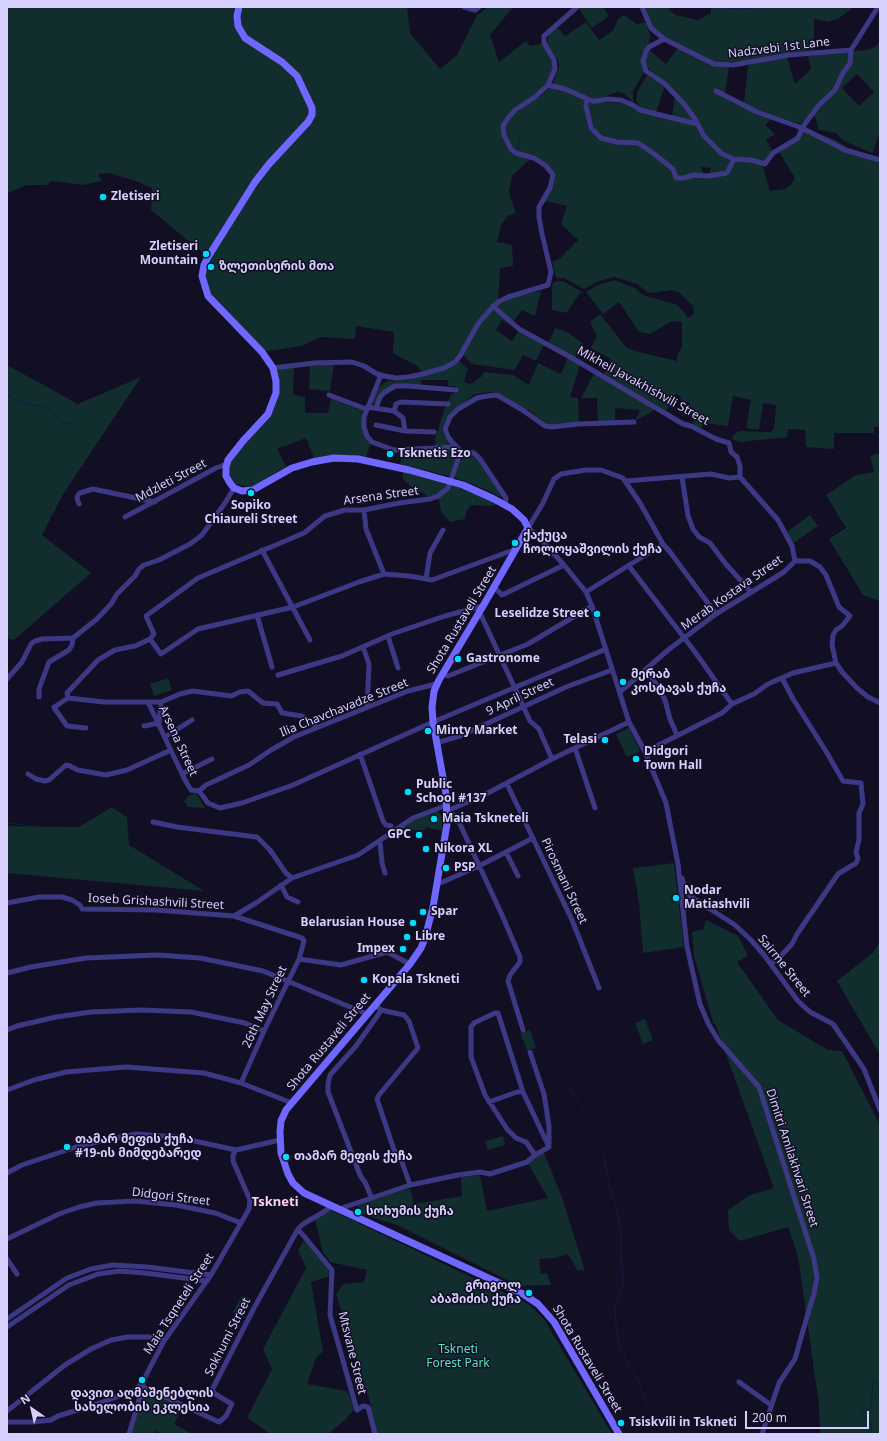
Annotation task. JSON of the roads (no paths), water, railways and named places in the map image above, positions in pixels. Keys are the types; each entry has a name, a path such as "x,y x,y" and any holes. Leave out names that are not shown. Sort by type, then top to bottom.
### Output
{"main road":[{"path":"239,7 237,16 238,26 245,38 282,62 297,76 312,108 312,115 308,122 269,164 255,182 204,265 202,276 208,296 262,352 273,368 276,392 268,414 233,453 227,464 226,476 234,488 242,491 253,490 292,468 312,462 334,458 358,459 451,480 479,491 505,504 520,516 528,528"},
{"name":"Shota Rustaveli Street","path":"528,528 436,684 433,699 433,722 448,809 446,839 438,884 425,938 421,948 410,964 286,1110 281,1121 281,1153 288,1174 293,1183 304,1193 523,1294 538,1304 554,1322 619,1434"}],"street":[{"path":"464,7 475,10 479,7"},
{"path":"273,368 326,362 352,362 364,366 381,375 396,378 408,378 444,368 455,362 460,356 478,324 493,306 508,297 548,285 551,272 542,234 539,207 550,188 553,175 546,166 534,158 516,152 511,148 504,135 504,126 508,118 515,110 535,97 548,85 555,69 554,60 544,43 544,36 577,7"},
{"name":"Nadzvebi 1st Lane","path":"642,7 651,28 664,39 714,64 733,65 790,55 851,50"},
{"path":"664,39 649,47 646,51 643,61 646,71 664,83 684,104 698,124 704,136 722,154 734,159 751,160 765,164 773,153 798,138 802,128 818,106 837,87 843,73 850,63 851,50 878,7"},
{"path":"548,85 565,89 597,101 601,99 621,100 640,110 698,124"},
{"path":"716,91 757,112 802,128 845,150 880,160"},
{"path":"587,98 586,106 591,128 601,138 617,142 638,143 673,169 676,178 684,178 694,175 708,176 727,172 734,159"},
{"name":"Mikheil Javakhishvili Street","path":"493,306 519,329 572,358 683,424 691,426 716,439 729,443 731,452 737,457 740,466 740,477"},
{"path":"381,375 364,417 364,427 367,436 372,442 394,450 456,447"},
{"path":"376,408 380,397 395,386 456,390"},
{"path":"329,395 367,408 394,411 403,418 405,431"},
{"path":"505,504 506,498 480,459 474,453 460,451 445,432 450,417 458,409 477,398 497,395 545,426 552,427 578,424 634,422"},
{"path":"394,411 396,404 401,402 448,404"},
{"path":"376,425 405,431 434,432"},
{"path":"451,480 460,451"},
{"name":"Mdzleti Street","path":"125,517 216,468 227,464"},
{"path":"528,528 554,479 561,474 586,470 601,470 614,474 626,481 663,544 716,614"},
{"path":"626,481 711,474 729,478 740,477 778,520 792,546 795,560"},
{"path":"682,477 688,516 694,529 699,537 710,543 751,592"},
{"name":"Arsena Street","path":"150,639 154,634 146,616 198,578 304,533 325,516 345,510 364,510 434,498 448,488 451,480"},
{"path":"7,679 22,662 31,644 35,641 42,639 73,638 97,619 144,565 178,551 202,535 234,488"},
{"path":"79,504 77,498 78,495 93,489 155,502"},
{"path":"364,510 366,529 384,574"},
{"name":"Dimitri Amilakhvari Street","path":"528,528 536,534 564,565 586,592 592,606 629,722 645,752 666,802 678,864 687,947 700,1004 708,1023 718,1040 759,1087 814,1259 817,1278 795,1358 779,1383 762,1434"},
{"path":"426,579 430,553 443,530"},
{"path":"586,592 663,544"},
{"path":"86,728 67,726 54,707 68,698 67,692 98,660 115,650 135,646 150,639 161,654 198,629 293,607 384,574 432,580 516,549"},
{"path":"262,550 310,640"},
{"name":"Merab Kostava Street","path":"620,692 668,650 716,614 784,572 795,560 810,561 820,567 828,579 839,607 850,616 833,635 833,650 836,663 857,688 868,697 880,703"},
{"path":"494,587 502,595 564,565"},
{"path":"629,566 695,652 732,704"},
{"path":"442,674 448,676 528,644 592,606"},
{"path":"278,675 342,656 390,635 445,616 481,610 499,655 515,686 530,721 538,729 552,759"},
{"path":"257,615 272,667"},
{"path":"390,635 398,668"},
{"path":"39,697 39,689 49,662 69,650 72,645 73,638"},
{"path":"363,647 369,664 367,707"},
{"name":"Arsena Street","path":"68,698 104,702 148,702 190,790 199,791 208,803 212,806 220,808 234,806 293,785 515,686 606,649"},
{"path":"645,752 664,742 670,741 677,735 722,713 732,704 754,694 768,684 793,673 836,663"},
{"name":"9 April Street","path":"436,743 460,736 566,687 612,670"},
{"path":"645,670 657,685 665,700 670,719 677,735"},
{"path":"771,964 792,944 797,934 838,874 856,863 858,859 856,852 859,840 859,813 863,804 861,783 843,781 793,699 782,678"},
{"name":"Ilia Chavchavadze Street","path":"199,791 206,785 249,765 294,737 408,691 436,684"},
{"path":"148,702 161,702 180,694 193,691 230,696 248,691 263,703 277,704 282,713 302,716 317,727"},
{"path":"144,726 159,723 161,702"},
{"path":"165,737 192,720"},
{"name":"Ioseb Grishashvili Street","path":"7,903 39,897 62,898 72,900 80,905 82,909 156,910 234,916 292,878 358,855 380,842 413,818 448,809 507,784 552,759 629,722"},
{"path":"575,748 596,808"},
{"path":"28,774 41,781 45,781 49,780 66,766 70,766 78,770 106,775 126,770 171,750"},
{"path":"360,754 383,821 386,825 392,826"},
{"path":"182,774 212,760"},
{"name":"Pirosmani Street","path":"507,784 572,920 599,988"},
{"path":"448,809 456,817 520,957 520,962 510,975 508,981 523,1030"},
{"path":"153,822 177,827 258,837 270,850 286,874 292,878"},
{"path":"438,884 479,866 533,838"},
{"path":"380,842 382,863 385,873"},
{"path":"506,852 518,876"},
{"name":"Sairme Street","path":"678,864 687,894 735,925 751,940 771,964 798,1001 810,1012 833,1024 864,1069 880,1110"},
{"path":"281,886 287,897 298,902"},
{"path":"234,916 302,938 304,941 299,959"},
{"name":"26th May Street","path":"241,1083 299,959 341,965 387,952 410,964"},
{"path":"7,973 31,967 86,958 157,955 200,958 264,971 367,1014"},
{"path":"375,1005 381,1010 404,1015 409,1020 418,1048 378,1095 377,1099 394,1150 401,1160 410,1185"},
{"path":"7,1030 17,1026 56,1017 91,1012 141,1010 191,1012 245,1023 264,1031"},
{"path":"371,1197 366,1184 357,1169 328,1092 328,1084 330,1075 356,1046 381,1010"},
{"path":"535,1155 526,1142 516,1138 507,1129 489,1102 471,1057 471,1027 474,1023 487,1016 498,1013 523,1092 550,1147"},
{"path":"530,1052 544,1094 549,1126 550,1147"},
{"path":"7,1090 34,1080 66,1072 126,1067 204,1073 241,1083 292,1103"},
{"path":"489,1102 517,1092 523,1092"},
{"path":"7,1173 22,1165 76,1147 136,1134 176,1137 236,1150 280,1140"},
{"name":"Sokhumi Street","path":"143,1387 219,1422 226,1416 232,1404 214,1394 212,1390 254,1308 298,1229 303,1224 335,1207 410,1185 458,1175 480,1172 490,1174 527,1162 535,1155 550,1147"},
{"name":"Maia Tsqneteli Street","path":"7,1422 51,1420 58,1416 136,1390 143,1381 164,1341 211,1275 249,1209 250,1200 233,1161 233,1155 236,1150"},
{"name":"Didgori Street","path":"8,1236 79,1207 97,1203 134,1200 176,1205 215,1213 241,1223"},
{"name":"Mtsvane Street","path":"298,1229 332,1270 330,1315 357,1410 363,1406 368,1406 375,1434"},
{"path":"7,1259 17,1274"},
{"path":"7,1319 67,1278 91,1269 113,1265 146,1267 164,1272"},
{"path":"7,1327 62,1289 98,1274 120,1271 211,1275"},
{"path":"179,1274 207,1281"},
{"path":"59,1284 62,1289"},
{"path":"7,1411 65,1365 91,1349 111,1340 128,1337 149,1337 164,1341"},
{"path":"129,1434 143,1387 143,1381"},
{"path":"739,1382 771,1405"}],"waterway":[{"path":"723,8 741,9 769,7"},
{"path":"517,151 520,139"},
{"path":"515,161 516,156"},
{"path":"7,395 27,404 52,411 57,419 67,424 76,424"},
{"path":"7,823 34,826"},
{"path":"568,1086 589,1118"},
{"path":"604,1156 609,1185 616,1205 621,1232 621,1259 624,1284 615,1305 619,1343 627,1362 638,1381 647,1405 675,1434"},
{"path":"872,1434 870,1422 862,1415 862,1409 871,1407 873,1382 880,1384"}],"place":[{"name":"Zletiseri","path":"103,197"},
{"name":"Zletiseri Mountain","path":"206,254"},
{"name":"ზლეთისერის მთა","path":"211,267"},
{"name":"Tsknetis Ezo","path":"390,454"},
{"name":"Sopiko Chiaureli Street","path":"251,493"},
{"name":"ქაქუცა ჩოლოყაშვილის ქუჩა","path":"515,543"},
{"name":"Leselidze Street","path":"597,614"},
{"name":"Gastronome","path":"458,659"},
{"name":"მერაბ კოსტავას ქუჩა","path":"623,682"},
{"name":"Minty Market","path":"428,731"},
{"name":"Telasi","path":"605,740"},
{"name":"Didgori Town Hall","path":"636,759"},
{"name":"Public School #137","path":"408,792"},
{"name":"Maia Tskneteli","path":"434,819"},
{"name":"GPC","path":"419,835"},
{"name":"Nikora XL","path":"426,849"},
{"name":"PSP","path":"446,868"},
{"name":"Nodar Matiashvili","path":"676,898"},
{"name":"Spar","path":"423,912"},
{"name":"Belarusian House","path":"413,923"},
{"name":"Libre","path":"407,937"},
{"name":"Impex","path":"403,949"},
{"name":"Kopala Tskneti","path":"364,980"},
{"name":"თამარ მეფის ქუჩა #19-ის მიმდებარედ","path":"67,1147"},
{"name":"თამარ მეფის ქუჩა","path":"286,1157"},
{"name":"სოხუმის ქუჩა","path":"358,1212"},
{"name":"გრიგოლ აბაშიძის ქუჩა","path":"529,1293"},
{"name":"დავით აღმაშენებლის სახელობის ეკლესია","path":"142,1380"},
{"name":"Tsiskvili in Tskneti","path":"621,1423"}],"district":[{"name":"Tskneti","path":"275,1202"}],"park label":[{"name":"Tskneti Forest Park","path":"458,1357"}]}
